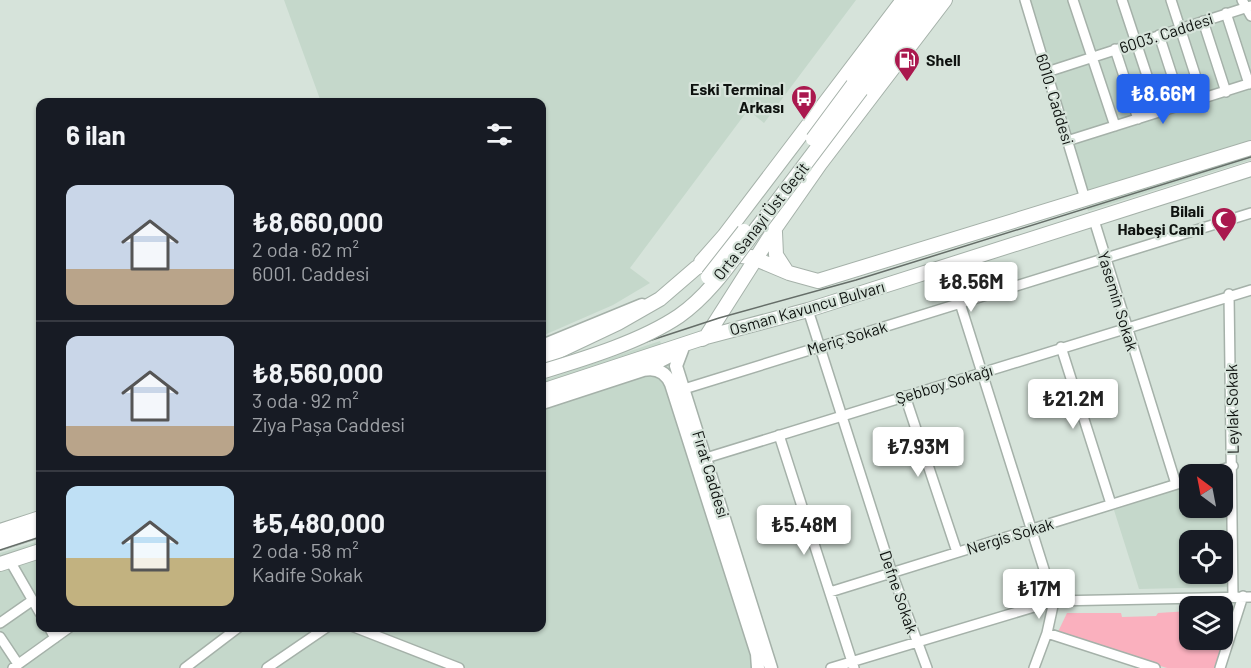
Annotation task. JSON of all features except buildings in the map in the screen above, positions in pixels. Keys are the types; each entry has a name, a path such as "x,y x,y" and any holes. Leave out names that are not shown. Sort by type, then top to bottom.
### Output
{"highway":[{"path":"897,36 904,0"},
{"path":"546,364 660,298 696,268 736,220 904,0"},
{"path":"897,36 917,0"},
{"path":"897,36 931,0"},
{"path":"897,36 944,0"},
{"path":"682,350 706,337 776,227 944,0"},
{"name":"Orta Sanayi Üst Geçit","path":"546,365 580,360 659,327 679,316 699,299 732,263 897,36"},
{"name":"Osman Kavuncu Bulvarı","path":"789,273 818,281 1251,148"},
{"name":"Osman Kavuncu Bulvarı","path":"706,337 808,310 1251,169"},
{"path":"736,220 734,229 738,245 753,250 767,242"},
{"path":"776,227 774,250 781,265 789,273"},
{"path":"696,268 723,256 739,255 756,258 789,273"},
{"path":"723,256 737,267 740,275 737,289"},
{"path":"546,390 706,337"},
{"path":"0,531 36,519"},
{"path":"0,543 36,531"},
{"path":"5,562 36,552"}],"main road":[{"path":"546,344 660,298"},
{"path":"546,403 643,370 682,350"},
{"name":"Fırat Caddesi","path":"682,350 676,366 771,668"},
{"name":"Fırat Caddesi","path":"643,370 658,370 668,377 671,384 757,654 758,668"}],"street":[{"name":"6010. Caddesi","path":"1025,0 1085,199"},
{"path":"1073,0 1114,126"},
{"path":"1122,0 1159,112"},
{"path":"1171,0 1203,99"},
{"name":"6003. Caddesi","path":"1047,72 1248,6"},
{"path":"1067,141 1250,84 1226,13"},
{"path":"1203,21 1226,92"},
{"path":"1159,35 1182,106"},
{"path":"1115,49 1138,118"},
{"name":"Meriç Sokak","path":"684,389 1251,213"},
{"name":"Yasemin Sokak","path":"1094,220 1125,327 1176,484"},
{"path":"948,265 1054,601 1047,633 1034,668"},
{"name":"Şebboy Sokağı","path":"706,458 1229,294 1251,290"},
{"name":"Leylak Sokak","path":"1229,294 1233,464"},
{"name":"Defne Sokak","path":"808,310 892,573 927,668"},
{"path":"1061,347 1111,504"},
{"path":"905,396 957,552"},
{"path":"779,435 853,664"},
{"name":"Leylak Sokak","path":"1220,668 1242,596 1233,466"},
{"name":"Nergis Sokak","path":"830,592 1179,483"},
{"path":"5,562 36,606"},
{"path":"831,668 853,664 916,642 1054,601 1242,596"},
{"path":"0,623 33,600"},
{"path":"52,632 55,638"},
{"path":"0,637 16,666 63,632"},
{"path":"185,668 232,632"},
{"path":"267,668 320,632"},
{"path":"367,632 459,668"},
{"path":"1047,633 1155,668"},
{"path":"0,657 9,650"}],"shaded area":[{"path":"284,0 856,0 764,123 748,110 630,268 650,283 613,305 546,334 546,98 320,98"},
{"path":"1025,0 1251,0 1251,160 1088,211"},
{"path":"660,341 760,647 764,668 0,668 0,553 36,542 36,632 546,632 546,380"},
{"path":"1179,488 1179,518 1228,518 1228,530 1179,530 1179,584 1229,584 1229,587 1139,589 1114,510"},
{"path":"1237,607 1233,620 1233,608"},
{"path":"1179,612 1179,650 1224,650 1218,668 1167,668 1057,634 1067,613 1121,613 1122,617 1156,616 1158,613"}],"tram line":[{"path":"546,375 719,318 856,280 1251,157"},
{"path":"0,550 36,538"}],"place":[{"name":"Shell","path":"907,83"},
{"name":"Eski Terminal Arkası","path":"804,121"},
{"name":"Bilali Habeşi Cami","path":"1224,243"}]}
